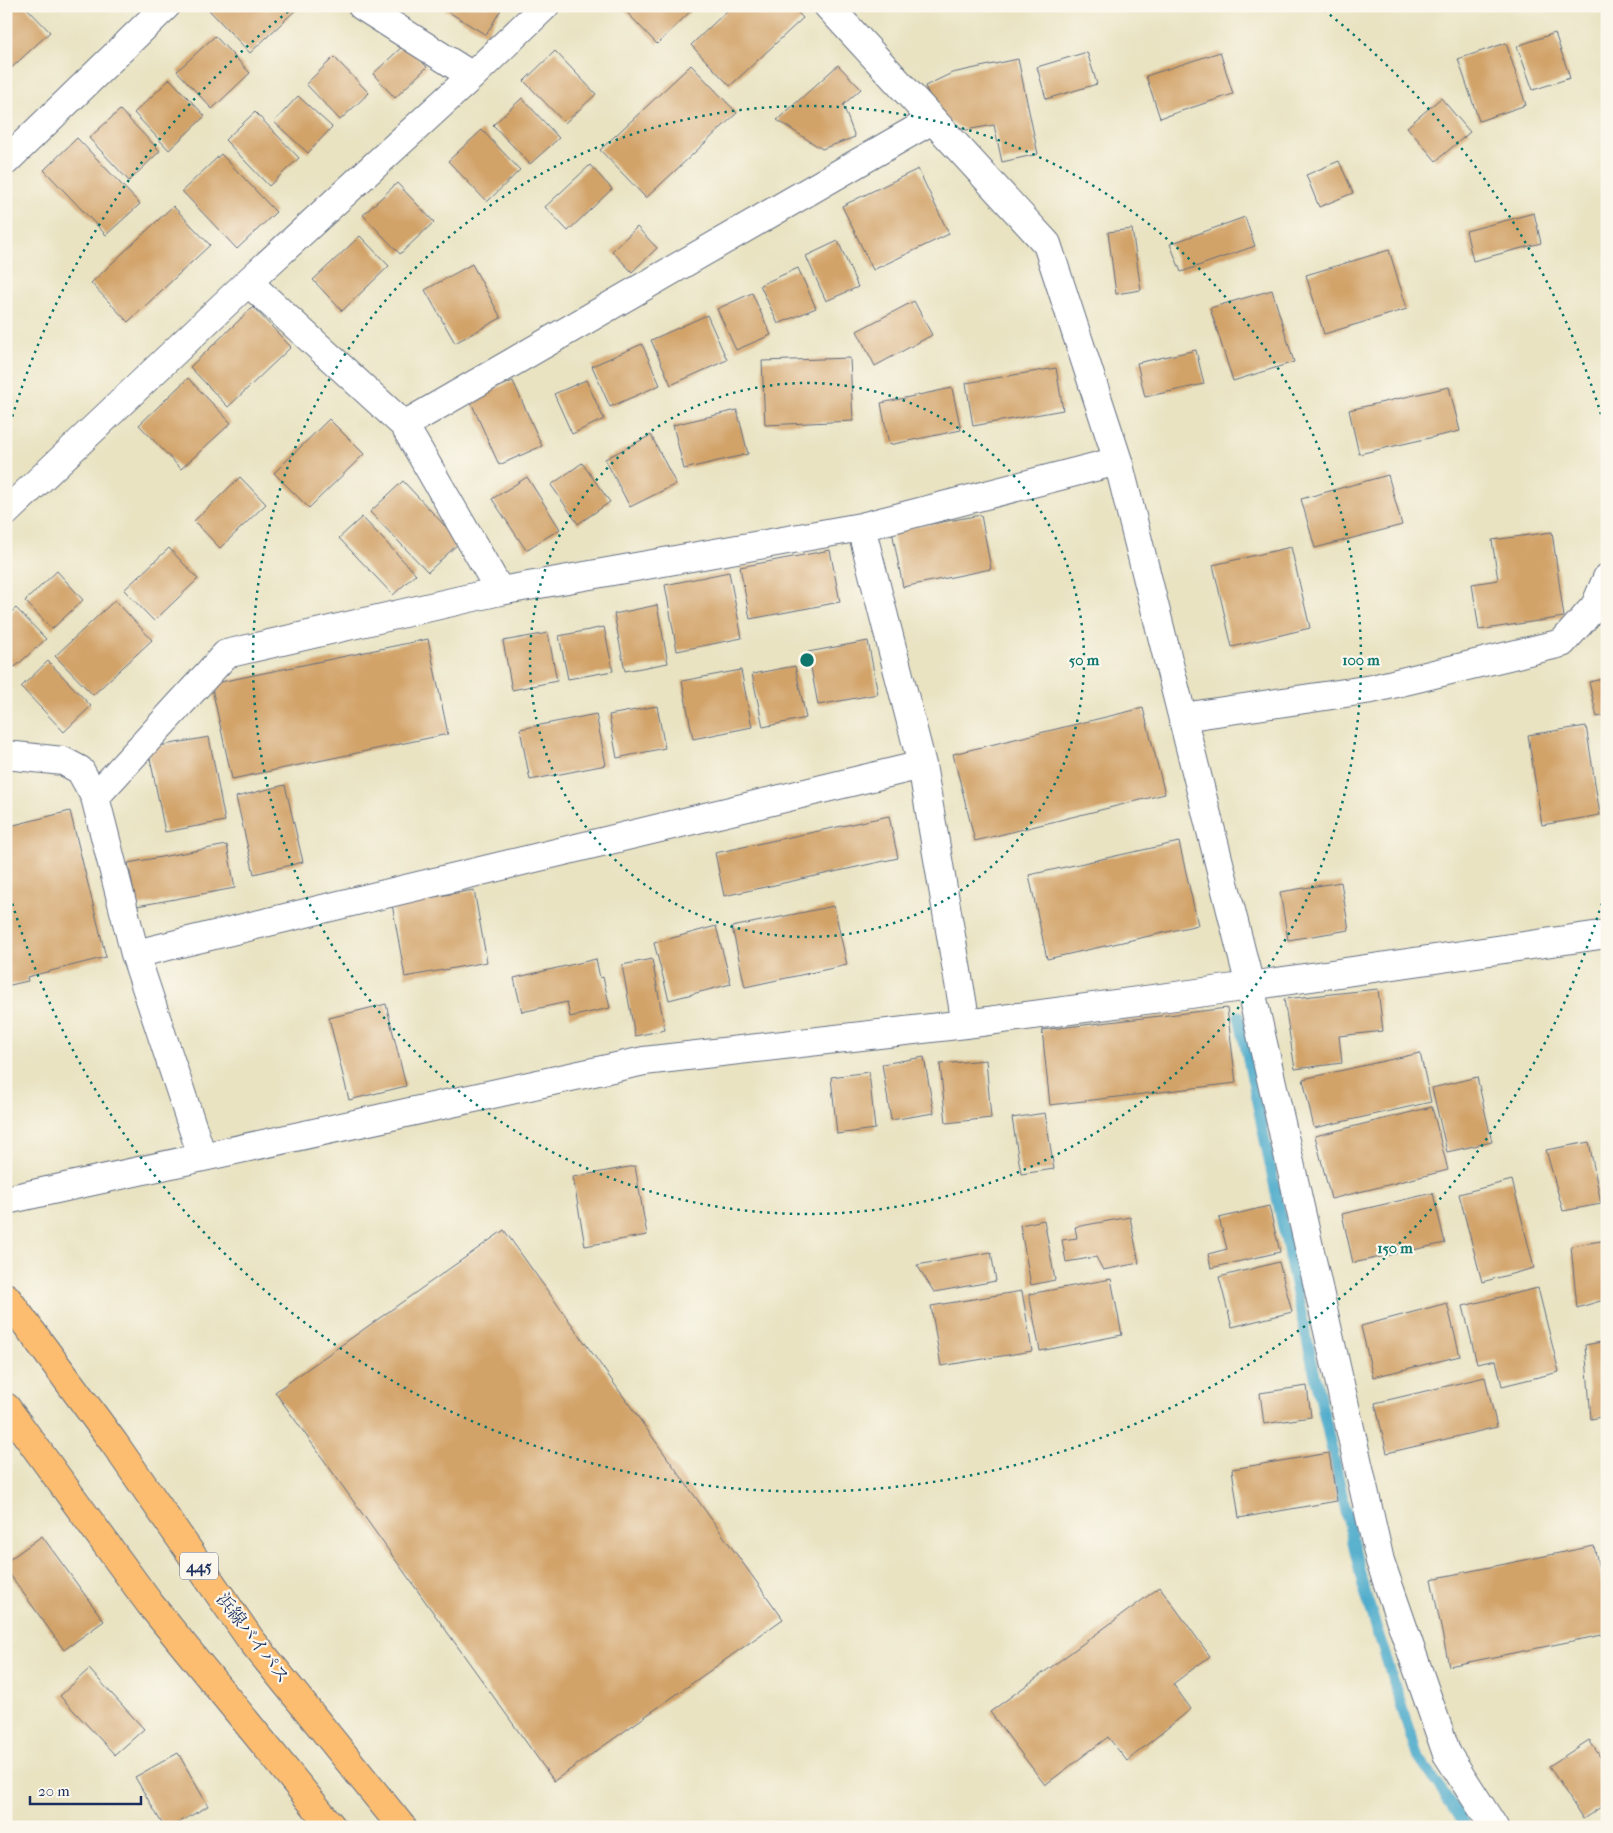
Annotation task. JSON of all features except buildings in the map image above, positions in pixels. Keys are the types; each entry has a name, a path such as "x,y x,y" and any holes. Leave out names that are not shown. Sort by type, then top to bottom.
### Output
{"highway":[{"name":"浜線バイパス","path":"6,1297 114,1443 251,1640 402,1827"},
{"path":"6,1407 150,1604 332,1827"}],"street":[{"path":"6,161 166,6"},
{"path":"362,6 472,76"},
{"path":"6,512 248,282 472,76 545,6"},
{"path":"828,6 1047,244 1118,461 1183,717 1250,986 1380,1561 1447,1754 1494,1827"},
{"path":"404,425 932,120"},
{"path":"248,282 404,425 500,591"},
{"path":"95,797 226,654 500,591 861,527 1118,461"},
{"path":"861,527 922,765 966,1024"},
{"path":"1183,717 1372,689 1562,643 1595,606 1607,578"},
{"path":"6,754 63,761 80,770 95,797 136,954 202,1156"},
{"path":"136,954 922,765"},
{"path":"6,1200 644,1061 966,1024 1250,986 1607,934"}],"waterway":[{"path":"1239,1016 1304,1327 1363,1586 1417,1755 1467,1827"}]}
